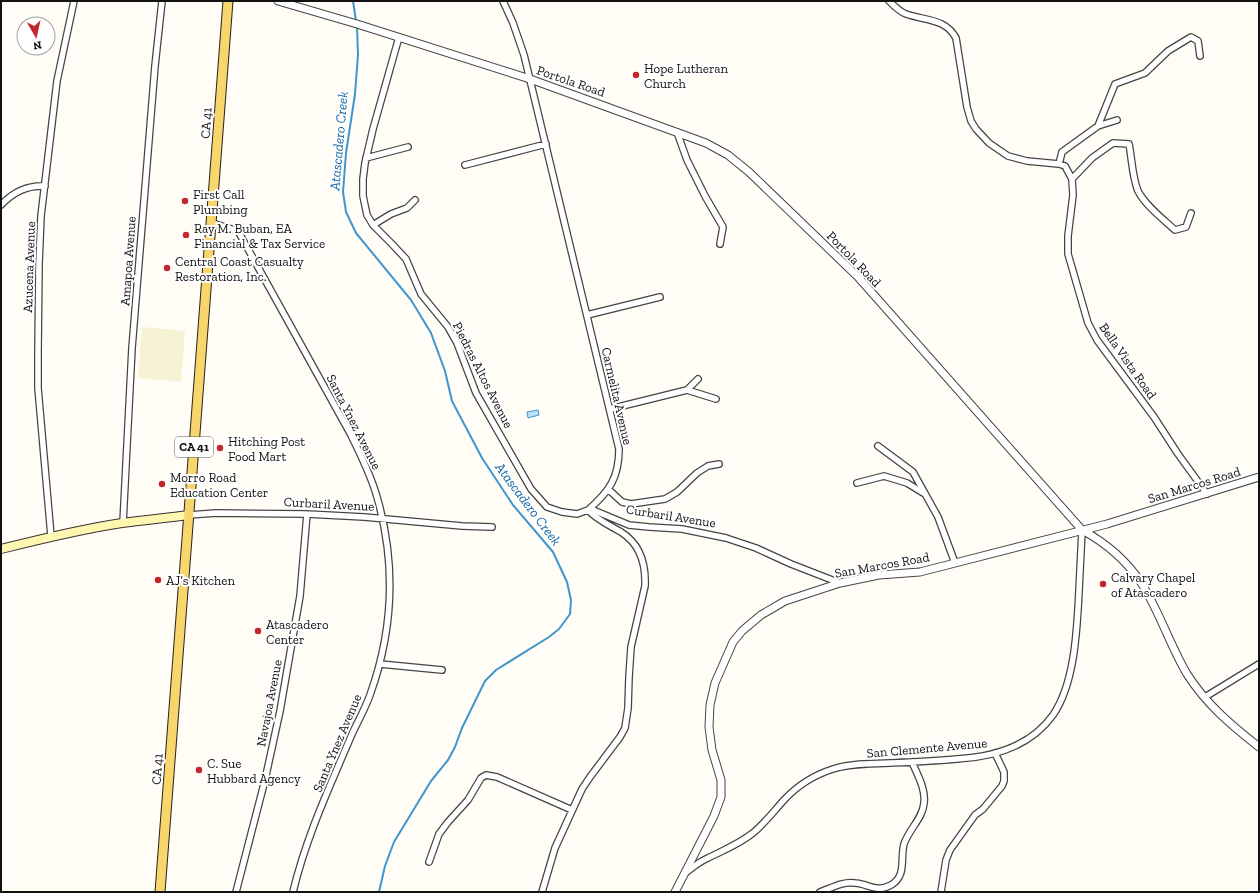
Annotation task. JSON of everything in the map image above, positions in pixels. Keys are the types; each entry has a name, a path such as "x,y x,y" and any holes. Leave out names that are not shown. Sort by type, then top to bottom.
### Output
{"main road":[{"name":"CA 41","path":"160,892 228,1"},
{"name":"Curbaril Avenue","path":"1,549 51,536 123,523 189,515"}],"street":[{"name":"Azucena Avenue","path":"51,536 38,388 41,216 57,81 74,1"},
{"name":"Amapoa Avenue","path":"123,523 132,348 149,136 162,1"},
{"name":"Portola Road","path":"278,1 399,37 530,79 711,145 740,163 858,277 1082,530 1114,552 1134,572 1148,595 1176,656 1188,675 1215,710 1259,747"},
{"name":"Carmelita Avenue","path":"503,1 513,22 524,55 617,438 619,461 616,474 608,489 588,510"},
{"path":"889,1 905,14 939,22 949,28 956,38 967,107 971,121 989,144 999,151 1016,159 1065,166 1072,179 1092,158 1113,143 1129,144 1132,170 1138,191 1152,210 1175,230 1186,227 1191,213"},
{"name":"Piedras Altos Avenue","path":"399,37 366,158 363,179 363,196 367,215 373,225 406,259 421,294 448,327 457,343 476,393 531,489 547,507 562,512 577,514 588,510"},
{"path":"1098,126 1115,84 1144,73 1168,51 1190,37 1198,42 1200,56"},
{"path":"1059,164 1062,152 1098,126 1116,120"},
{"path":"677,132 687,160 723,227 720,244"},
{"path":"465,165 546,144"},
{"path":"366,158 408,147"},
{"name":"Bella Vista Road","path":"1072,179 1073,195 1068,236 1068,254 1088,323 1097,340 1154,417 1178,454 1208,494"},
{"path":"1,205 7,198 21,189 34,186 45,186"},
{"path":"373,225 391,214 407,208 416,200"},
{"name":"Santa Ynez Avenue","path":"212,223 238,231 352,435 368,470 377,496 390,564 388,618 380,664 370,697 353,731 309,838 293,892"},
{"path":"587,315 660,297"},
{"path":"610,408 687,390 698,380"},
{"path":"687,390 716,399"},
{"path":"878,446 913,472 938,517 955,563"},
{"path":"608,489 622,502 631,504 665,499 676,492 697,473 708,466 719,464"},
{"path":"857,483 884,476 907,483 926,494"},
{"name":"San Marcos Road","path":"675,892 714,816 721,797 721,780 712,750 709,716 715,683 733,642 742,631 761,615 779,604 796,597 840,583 879,575 920,572 1113,522 1208,494 1259,477"},
{"path":"542,892 556,848 582,789 625,728 628,708 631,647 644,586 645,577 642,560 634,543 623,533 595,517 588,510"},
{"name":"Curbaril Avenue","path":"588,510 598,512 629,524 649,528 682,529 726,538 756,548 791,564 840,583"},
{"name":"Curbaril Avenue","path":"189,515 216,513 307,514 382,518 456,526 492,528"},
{"name":"Navajoa Avenue","path":"236,892 265,780 280,711 300,596 307,514"},
{"name":"San Clemente Avenue","path":"685,873 707,858 731,847 754,832 791,793 815,776 833,769 852,765 978,757 1007,749 1038,731 1053,715 1064,695 1071,667 1076,641 1082,530"},
{"path":"380,664 442,670"},
{"path":"1205,697 1259,664"},
{"path":"940,892 946,860 950,850 975,815 983,809 1002,786 1004,781 1004,772 995,753"},
{"path":"870,892 890,885 898,878 903,867 904,843 923,809 924,796 922,787 912,762"},
{"path":"429,862 439,834 468,800 481,778 486,775 497,777 572,810"},
{"path":"820,892 839,884 855,883 875,889"}],"shaded area":[{"path":"142,327 185,331 181,382 138,378"}],"water":[{"path":"538,410 539,415 528,418 527,412"}],"waterway":[{"name":"Atascadero Creek","path":"353,1 356,21"},
{"name":"Atascadero Creek","path":"357,26 358,55 355,94 346,153 343,192 346,212 356,233 411,300 431,333 445,371 452,401 482,458 513,505 553,552 567,582 571,600 570,614 559,629 549,637 496,670 485,681 448,760 431,781 394,842 385,866 379,892"}],"place":[{"name":"Hope Lutheran Church","path":"636,75"},
{"name":"First Call Plumbing","path":"185,201"},
{"name":"Ray M. Buban, EA Financial & Tax Service","path":"186,235"},
{"name":"Central Coast Casualty Restoration, Inc.","path":"167,268"},
{"name":"Hitching Post Food Mart","path":"220,448"},
{"name":"Morro Road Education Center","path":"162,484"},
{"name":"AJ’s Kitchen","path":"158,580"},
{"name":"Calvary Chapel of Atascadero","path":"1103,584"},
{"name":"Atascadero Center","path":"258,631"},
{"name":"C. Sue Hubbard Agency","path":"199,770"}]}
